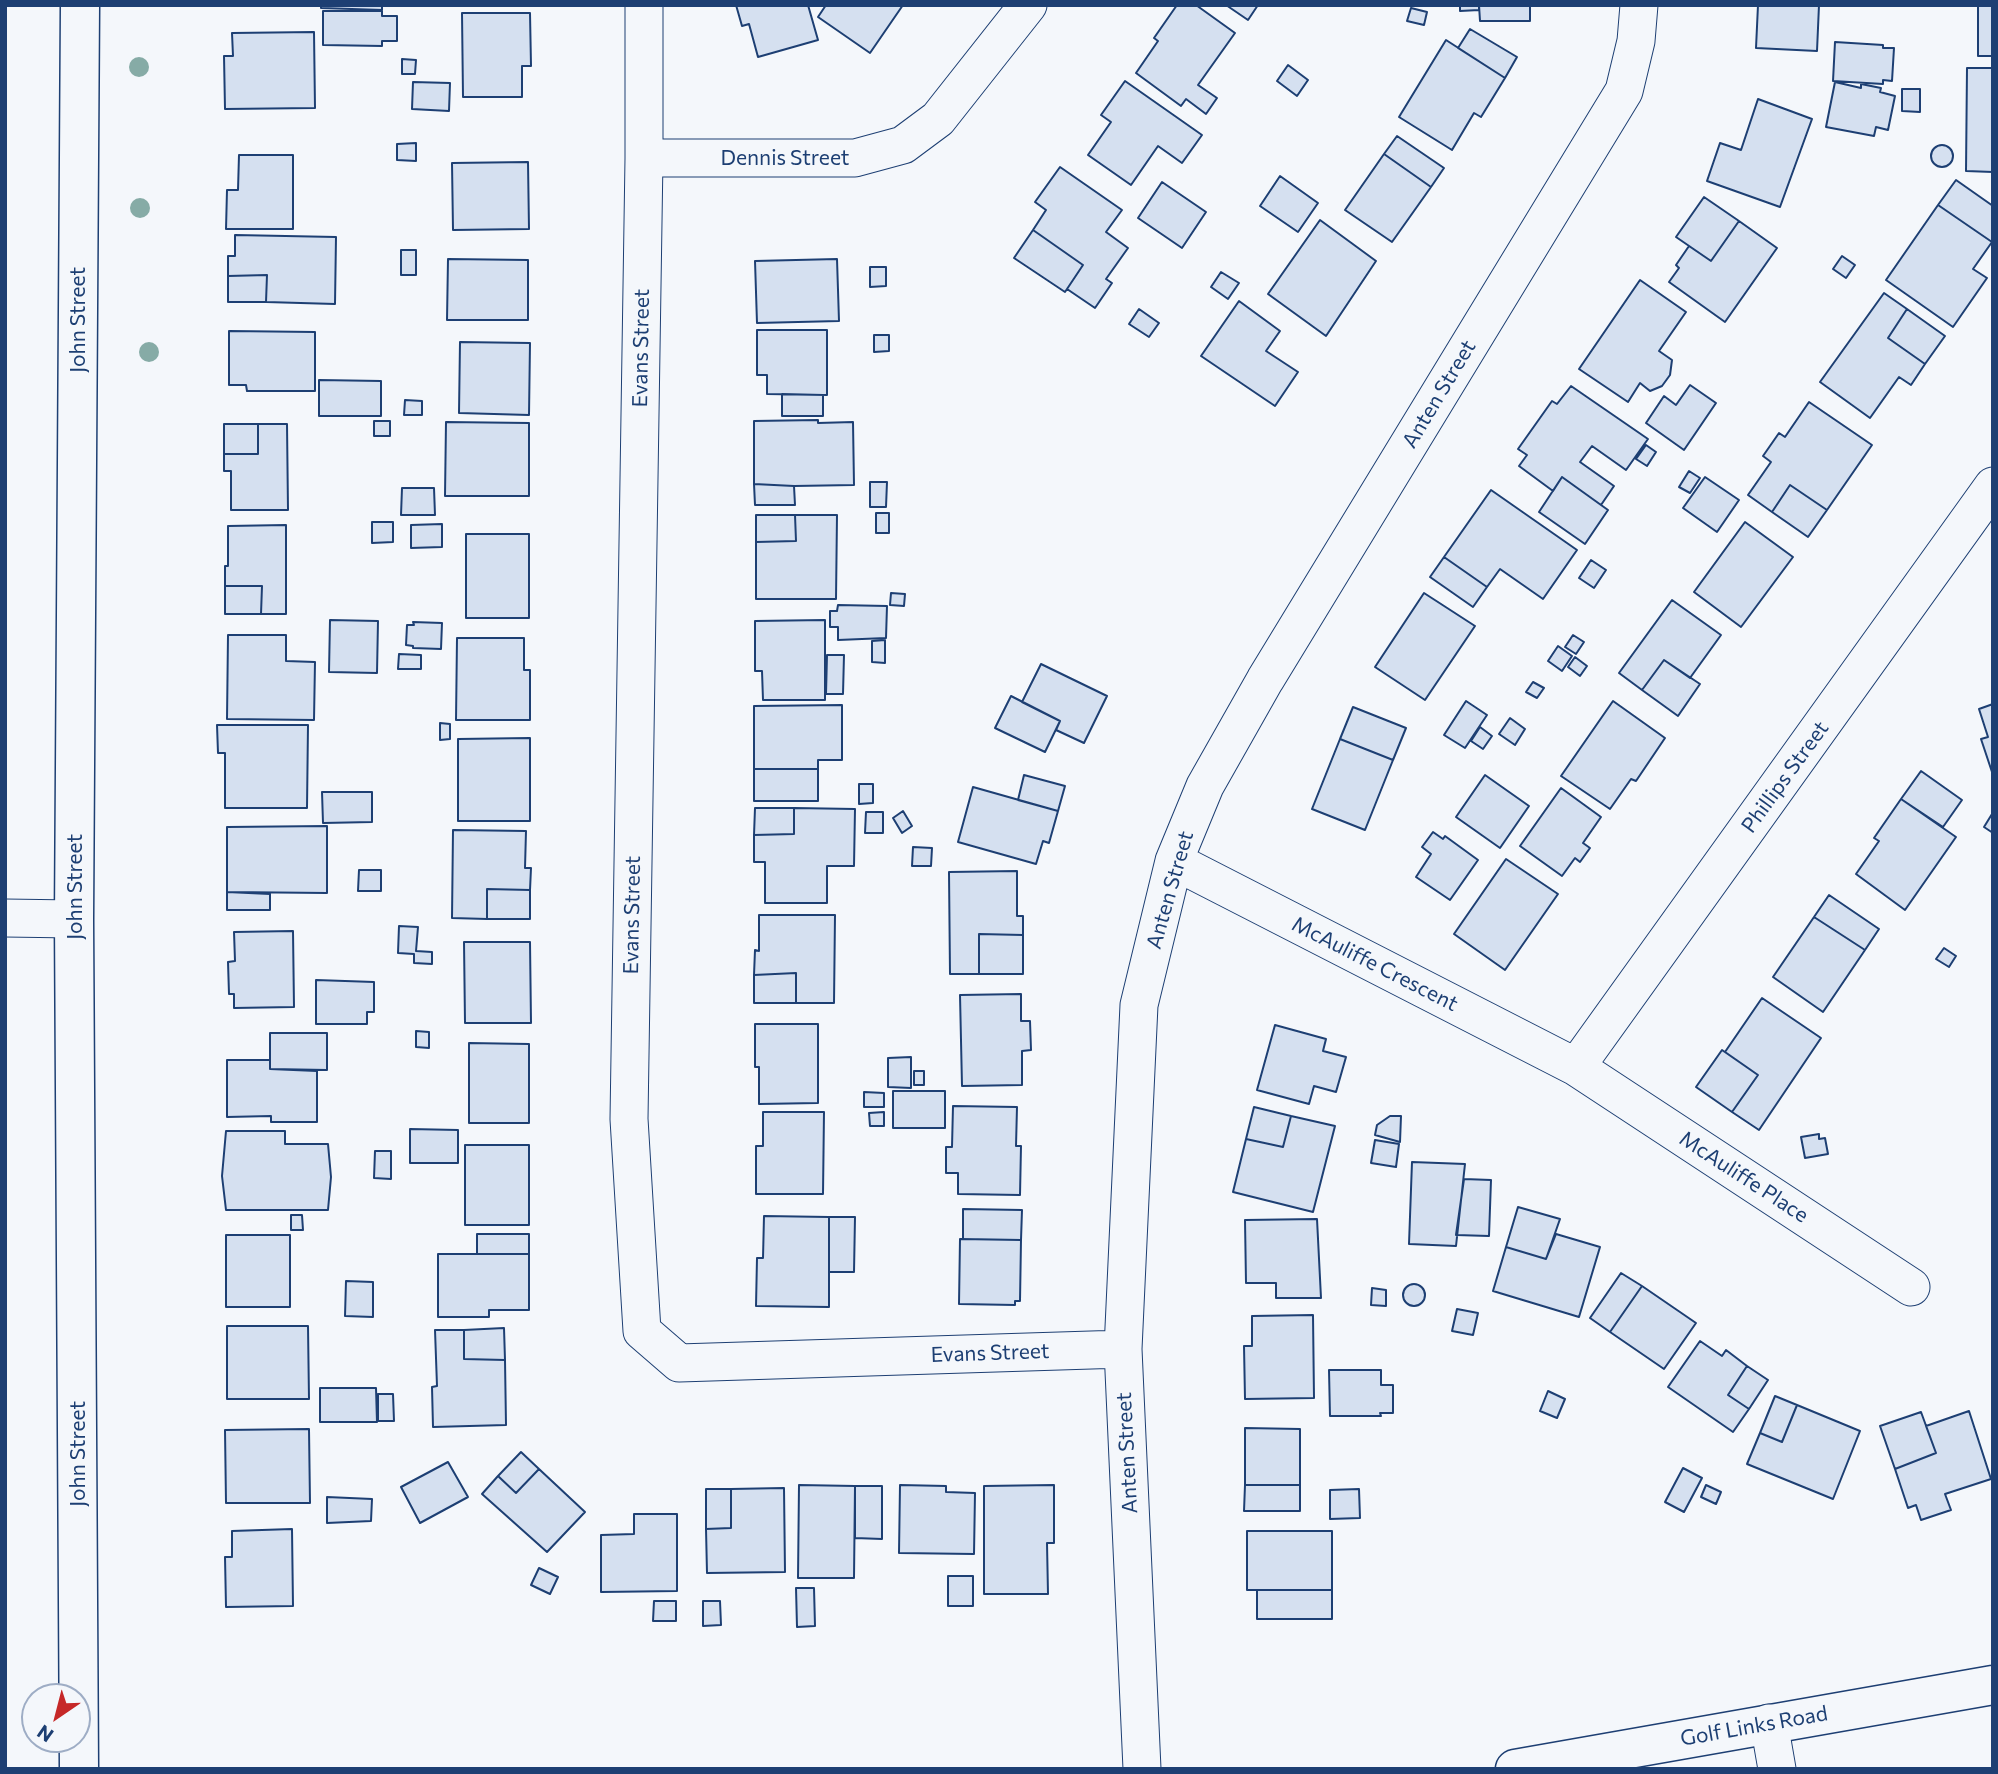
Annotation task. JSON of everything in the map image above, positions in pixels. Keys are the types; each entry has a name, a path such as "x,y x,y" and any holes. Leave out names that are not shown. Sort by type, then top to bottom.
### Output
{"main road":[{"name":"John Street","path":"79,1769 74,919 80,5"},
{"name":"Golf Links Road","path":"1515,1769 1993,1685"}],"street":[{"name":"Evans Street","path":"644,5 629,1119 642,1331 679,1363 1123,1349"},
{"name":"Dennis Street","path":"644,158 855,158 903,145 938,119 1028,5"},
{"name":"Anten Street","path":"1142,1769 1123,1349 1139,1005 1174,861 1205,786 1265,680 1624,91 1636,41 1639,5"},
{"name":"Phillips Street","path":"1576,1068 1993,486"},
{"name":"McAuliffe Crescent","path":"1174,861 1576,1068"},
{"path":"5,918 74,919"},
{"name":"McAuliffe Place","path":"1576,1068 1911,1287"},
{"path":"1769,1724 1777,1769"}],"building":[{"path":"321,5 382,5 382,10 321,8"},
{"path":"736,5 808,5 818,40 758,57 749,24 742,26"},
{"path":"826,5 903,5 870,53 818,17"},
{"path":"1177,5 1196,5 1235,33 1198,85 1217,98 1206,114 1186,99 1181,106 1136,73 1158,41 1154,38"},
{"path":"1226,5 1258,5 1248,20"},
{"path":"1460,5 1479,5 1479,10 1460,11"},
{"path":"1479,5 1530,5 1530,21 1480,21"},
{"path":"1758,5 1819,5 1817,51 1756,48"},
{"path":"1978,5 1993,5 1993,56 1978,56"},
{"path":"1411,8 1427,12 1424,25 1407,21"},
{"path":"323,11 382,11 382,16 397,16 397,41 382,41 382,46 323,45"},
{"path":"462,13 530,13 531,66 522,66 522,97 463,97"},
{"path":"1470,29 1517,57 1505,78 1458,48"},
{"path":"314,32 315,108 225,109 224,56 233,56 232,33"},
{"path":"1446,40 1505,78 1481,117 1474,113 1452,150 1399,117"},
{"path":"1835,42 1894,48 1892,81 1883,80 1883,84 1833,81"},
{"path":"402,59 416,60 415,74 402,74"},
{"path":"1288,65 1308,80 1297,96 1277,81"},
{"path":"1967,68 1993,68 1993,172 1966,171"},
{"path":"1125,81 1202,135 1182,163 1158,146 1131,185 1088,155 1111,122 1101,115"},
{"path":"413,82 450,83 449,111 412,109"},
{"path":"1835,82 1861,88 1861,84 1881,88 1880,92 1895,96 1888,130 1876,127 1874,136 1826,127"},
{"path":"1902,89 1920,89 1920,112 1902,111"},
{"path":"1758,99 1812,119 1780,207 1707,181 1720,143 1741,150"},
{"path":"1397,136 1444,168 1431,187 1384,154"},
{"path":"416,143 416,161 397,160 397,144"},
{"path":"1942,145 1950,148 1953,156 1950,164 1942,167 1934,164 1931,156 1934,148"},
{"path":"1384,154 1431,187 1392,242 1345,210"},
{"path":"239,155 293,155 293,229 226,229 227,190 238,190"},
{"path":"528,162 529,229 453,230 452,163"},
{"path":"1060,167 1122,210 1106,232 1128,248 1106,279 1112,283 1095,308 1067,289 1083,265 1033,230 1046,210 1035,202"},
{"path":"1280,176 1318,203 1298,232 1260,206"},
{"path":"1956,180 1993,206 1992,242 1938,205"},
{"path":"1162,182 1206,212 1182,248 1138,218"},
{"path":"1704,197 1739,221 1711,261 1676,237"},
{"path":"1938,205 1992,242 1973,269 1987,278 1953,327 1886,280"},
{"path":"1320,220 1376,261 1326,336 1268,294"},
{"path":"1739,221 1777,248 1725,322 1669,282 1679,268 1676,265 1689,246 1711,261"},
{"path":"1033,230 1083,265 1065,292 1014,258"},
{"path":"235,235 336,237 335,304 266,302 267,275 228,276 228,256 235,256"},
{"path":"401,250 416,250 416,275 401,275"},
{"path":"1842,256 1855,265 1846,278 1833,269"},
{"path":"448,259 528,260 528,320 447,320"},
{"path":"837,259 839,321 757,323 755,261"},
{"path":"870,267 886,267 886,286 870,287"},
{"path":"1221,272 1239,283 1228,299 1211,287"},
{"path":"267,275 266,302 228,302 228,276"},
{"path":"1640,280 1686,312 1659,351 1672,360 1670,375 1662,386 1650,391 1640,383 1628,402 1579,369"},
{"path":"1884,293 1907,309 1888,338 1925,364 1911,385 1899,377 1870,418 1820,382"},
{"path":"1239,301 1280,331 1266,351 1298,372 1275,406 1201,356"},
{"path":"1139,309 1159,323 1149,337 1129,324"},
{"path":"1907,309 1945,336 1925,364 1888,338"},
{"path":"757,330 827,330 827,395 767,394 767,375 757,375"},
{"path":"229,331 315,332 315,391 247,391 246,385 229,385"},
{"path":"874,335 889,335 889,351 874,352"},
{"path":"460,342 530,343 529,415 459,413"},
{"path":"319,380 381,381 381,416 319,416"},
{"path":"1690,385 1716,403 1684,450 1646,423 1664,396 1676,405"},
{"path":"1571,386 1648,439 1626,470 1592,446 1580,462 1614,486 1601,505 1562,477 1553,491 1519,466 1527,455 1518,449 1552,401 1557,404"},
{"path":"782,394 823,395 823,416 782,416"},
{"path":"405,400 422,401 422,415 404,415"},
{"path":"1809,402 1872,445 1827,510 1790,485 1772,512 1748,495 1771,462 1763,456 1779,433 1785,437"},
{"path":"818,420 818,423 853,422 854,485 754,484 754,421"},
{"path":"374,421 390,421 390,436 374,436"},
{"path":"446,422 529,423 529,496 445,496"},
{"path":"224,424 258,424 258,454 224,454"},
{"path":"258,424 287,424 288,510 231,510 231,471 224,471 224,454 258,454"},
{"path":"1646,445 1656,452 1647,466 1636,459"},
{"path":"1689,471 1700,478 1690,493 1679,487"},
{"path":"1562,477 1608,510 1585,544 1539,512"},
{"path":"1705,477 1739,500 1717,532 1683,508"},
{"path":"870,482 887,482 886,507 870,507"},
{"path":"754,484 794,486 795,505 755,505"},
{"path":"1790,485 1827,510 1808,537 1772,512"},
{"path":"402,488 434,488 435,515 401,515"},
{"path":"1491,490 1577,550 1543,599 1500,569 1487,587 1444,557"},
{"path":"876,513 889,513 889,533 876,533"},
{"path":"756,515 795,515 796,541 756,542"},
{"path":"795,515 837,515 836,599 756,599 756,542 796,541"},
{"path":"372,522 393,522 393,542 372,543"},
{"path":"1745,522 1793,557 1741,627 1694,592"},
{"path":"442,524 442,547 411,548 411,525"},
{"path":"286,525 286,614 261,614 262,586 225,586 228,526"},
{"path":"466,534 529,534 529,618 466,618"},
{"path":"1444,557 1487,587 1473,607 1430,577"},
{"path":"1591,560 1606,570 1594,588 1579,578"},
{"path":"225,586 262,586 261,614 225,614"},
{"path":"891,593 905,594 904,606 890,605"},
{"path":"1424,593 1475,626 1425,700 1375,667"},
{"path":"1672,600 1721,635 1690,678 1664,660 1642,690 1619,673"},
{"path":"838,605 887,606 886,638 838,640 838,627 830,627 830,611 837,611"},
{"path":"330,620 378,621 377,673 329,672"},
{"path":"825,620 825,700 763,700 762,671 755,671 755,621"},
{"path":"413,622 442,623 441,649 413,648 406,645 407,625 414,625"},
{"path":"228,635 286,635 286,661 315,662 314,720 227,719"},
{"path":"1573,635 1584,642 1576,654 1565,647"},
{"path":"457,638 524,638 524,670 530,670 530,720 456,720"},
{"path":"885,640 885,663 872,662 872,641"},
{"path":"1558,646 1572,656 1562,671 1548,661"},
{"path":"399,654 421,655 421,669 398,669"},
{"path":"827,655 844,655 843,694 826,694"},
{"path":"1575,657 1587,666 1580,676 1568,667"},
{"path":"1664,660 1700,684 1678,716 1642,690"},
{"path":"1041,664 1107,696 1084,743 1056,730 1060,721 1022,702"},
{"path":"1533,682 1544,688 1537,698 1526,692"},
{"path":"1011,696 1060,721 1045,752 995,728"},
{"path":"1466,701 1487,715 1465,748 1444,735"},
{"path":"1613,701 1665,738 1636,781 1631,779 1610,809 1561,776"},
{"path":"1993,704 1992,772 1981,739 1988,737 1979,709"},
{"path":"842,705 842,760 818,760 818,769 754,769 754,706"},
{"path":"1353,707 1406,728 1393,760 1340,739"},
{"path":"1510,718 1525,729 1515,745 1499,734"},
{"path":"440,723 450,724 450,739 440,740"},
{"path":"217,725 308,725 307,808 225,808 225,753 218,753"},
{"path":"1480,727 1492,736 1483,749 1471,741"},
{"path":"530,738 530,821 458,821 458,739"},
{"path":"1340,739 1393,760 1365,830 1312,809"},
{"path":"754,769 818,769 818,801 754,801"},
{"path":"1921,771 1962,800 1943,827 1901,799"},
{"path":"1024,775 1065,786 1058,811 1018,800"},
{"path":"1485,775 1529,806 1500,848 1456,817"},
{"path":"859,784 873,784 873,803 859,804"},
{"path":"973,787 1058,811 1049,843 1043,841 1036,864 958,842"},
{"path":"1561,788 1601,817 1583,843 1590,848 1580,862 1575,858 1562,876 1520,846"},
{"path":"322,792 372,792 372,822 323,823"},
{"path":"1901,799 1956,837 1905,910 1856,874 1879,841 1874,838"},
{"path":"755,808 794,808 794,834 754,835"},
{"path":"794,808 855,809 854,866 827,866 827,903 765,903 765,862 754,862 754,835 794,834"},
{"path":"903,811 912,826 902,833 893,818"},
{"path":"866,812 883,812 883,833 865,833"},
{"path":"1993,815 1993,833 1984,827"},
{"path":"327,826 327,893 227,892 227,827"},
{"path":"453,830 526,831 525,868 531,868 530,890 487,889 487,919 452,918"},
{"path":"1433,832 1443,839 1445,836 1478,860 1450,900 1416,877 1431,854 1422,847"},
{"path":"913,847 932,848 931,866 912,866"},
{"path":"1506,859 1558,894 1505,970 1454,934"},
{"path":"359,870 381,870 381,891 358,891"},
{"path":"1017,871 1017,916 1023,916 1023,935 979,934 979,974 950,974 949,872"},
{"path":"487,889 530,890 530,919 487,919"},
{"path":"227,892 270,894 270,910 227,910"},
{"path":"1829,895 1879,929 1865,950 1814,917"},
{"path":"759,915 835,915 834,1003 796,1003 796,973 754,975 755,950 759,951"},
{"path":"1814,917 1865,950 1823,1012 1773,977"},
{"path":"399,926 418,927 416,951 432,952 432,964 414,963 414,954 398,953"},
{"path":"293,931 294,1007 234,1008 234,994 229,994 228,962 235,961 234,932"},
{"path":"979,934 1023,935 1023,974 979,974"},
{"path":"464,942 530,942 531,1023 465,1023"},
{"path":"1944,948 1956,956 1949,967 1936,959"},
{"path":"796,973 796,1003 754,1003 754,975"},
{"path":"316,980 374,982 374,1012 367,1012 367,1024 316,1024"},
{"path":"1021,994 1021,1021 1030,1021 1031,1050 1022,1051 1022,1085 962,1086 960,995"},
{"path":"1762,998 1821,1038 1759,1130 1732,1112 1758,1075 1725,1052"},
{"path":"755,1024 818,1024 818,1103 759,1104 759,1067 755,1067"},
{"path":"1275,1025 1326,1039 1323,1051 1346,1057 1336,1092 1314,1086 1309,1104 1257,1090"},
{"path":"416,1031 429,1032 429,1048 416,1047"},
{"path":"270,1033 327,1033 327,1070 270,1069"},
{"path":"469,1043 529,1044 529,1123 469,1123"},
{"path":"1722,1050 1758,1075 1732,1112 1696,1087"},
{"path":"911,1057 911,1088 888,1087 888,1058"},
{"path":"227,1060 270,1060 270,1069 317,1071 317,1122 271,1122 271,1116 227,1117"},
{"path":"914,1071 924,1071 924,1085 914,1085"},
{"path":"893,1091 945,1091 945,1128 893,1128"},
{"path":"864,1092 884,1093 884,1107 864,1107"},
{"path":"953,1106 1017,1107 1016,1146 1021,1146 1020,1195 958,1194 958,1173 946,1173 946,1147 952,1147"},
{"path":"1254,1107 1291,1116 1283,1147 1246,1139"},
{"path":"763,1112 824,1112 823,1194 756,1194 756,1146 763,1146"},
{"path":"884,1112 884,1126 870,1126 869,1113"},
{"path":"1291,1116 1335,1126 1313,1212 1233,1192 1246,1139 1283,1147"},
{"path":"1390,1116 1401,1116 1400,1142 1375,1135 1377,1125"},
{"path":"410,1129 458,1130 458,1163 410,1163"},
{"path":"226,1131 285,1131 285,1144 328,1144 331,1177 328,1210 226,1210 222,1176"},
{"path":"1819,1134 1819,1139 1825,1138 1828,1154 1805,1158 1801,1137"},
{"path":"1375,1140 1399,1144 1396,1167 1371,1163"},
{"path":"465,1145 529,1145 529,1225 465,1225"},
{"path":"375,1151 391,1151 391,1179 374,1178"},
{"path":"1412,1162 1465,1164 1456,1246 1409,1244"},
{"path":"1464,1179 1491,1180 1489,1236 1456,1235"},
{"path":"1518,1207 1560,1219 1546,1259 1506,1247"},
{"path":"963,1209 1022,1210 1021,1240 963,1239"},
{"path":"291,1215 302,1215 303,1230 291,1230"},
{"path":"764,1216 829,1217 829,1307 756,1306 757,1258 763,1258"},
{"path":"829,1217 855,1217 854,1272 829,1272"},
{"path":"1317,1219 1321,1298 1276,1298 1276,1283 1246,1283 1245,1220"},
{"path":"477,1234 529,1234 529,1254 477,1254"},
{"path":"1556,1234 1600,1247 1579,1317 1493,1291 1506,1247 1546,1259"},
{"path":"226,1235 290,1235 290,1307 226,1307"},
{"path":"960,1239 1021,1240 1020,1301 1015,1301 1015,1305 959,1304"},
{"path":"438,1254 529,1254 529,1310 489,1310 489,1317 438,1317"},
{"path":"1621,1273 1642,1286 1610,1332 1590,1318"},
{"path":"346,1281 373,1282 373,1317 345,1316"},
{"path":"1414,1284 1422,1287 1425,1295 1422,1303 1414,1306 1406,1303 1403,1295 1406,1287"},
{"path":"1642,1286 1696,1323 1664,1369 1610,1332"},
{"path":"1372,1288 1386,1290 1386,1306 1371,1305"},
{"path":"1457,1309 1478,1313 1473,1335 1452,1331"},
{"path":"1313,1315 1314,1398 1245,1399 1244,1346 1252,1346 1252,1316"},
{"path":"227,1326 308,1326 309,1399 227,1399"},
{"path":"504,1328 505,1360 464,1359 464,1330"},
{"path":"435,1330 464,1330 464,1359 505,1360 506,1425 433,1427 432,1387 437,1386"},
{"path":"1700,1341 1722,1356 1726,1350 1747,1366 1728,1395 1749,1409 1733,1432 1668,1387"},
{"path":"1747,1366 1768,1380 1749,1409 1728,1395"},
{"path":"1329,1370 1381,1370 1381,1385 1393,1385 1393,1413 1380,1413 1381,1416 1330,1416"},
{"path":"320,1388 376,1388 377,1422 320,1422"},
{"path":"1548,1391 1565,1399 1557,1418 1540,1411"},
{"path":"378,1394 393,1394 394,1421 378,1421"},
{"path":"1775,1396 1797,1405 1782,1442 1760,1433"},
{"path":"1797,1405 1860,1431 1833,1499 1747,1464 1760,1433 1782,1442"},
{"path":"1969,1411 1991,1479 1945,1494 1951,1510 1921,1520 1916,1505 1908,1508 1895,1469 1936,1453 1926,1426"},
{"path":"1921,1412 1936,1453 1895,1469 1880,1426"},
{"path":"1245,1428 1300,1429 1300,1485 1245,1485"},
{"path":"309,1429 310,1503 226,1503 225,1430"},
{"path":"521,1452 539,1469 516,1493 498,1476"},
{"path":"448,1462 468,1497 420,1523 401,1487"},
{"path":"1683,1468 1702,1478 1684,1512 1665,1502"},
{"path":"539,1469 585,1512 547,1552 482,1494 498,1476 516,1493"},
{"path":"799,1485 855,1486 854,1578 798,1578"},
{"path":"900,1485 946,1486 946,1492 975,1493 974,1554 899,1553"},
{"path":"1054,1485 1054,1543 1047,1543 1048,1594 984,1594 984,1486"},
{"path":"1245,1485 1300,1485 1300,1511 1244,1511"},
{"path":"1706,1485 1721,1492 1716,1504 1701,1497"},
{"path":"855,1486 882,1486 882,1539 855,1538"},
{"path":"784,1488 785,1572 707,1573 706,1529 731,1528 731,1489"},
{"path":"706,1489 731,1489 731,1528 706,1529"},
{"path":"1359,1489 1360,1518 1330,1519 1330,1490"},
{"path":"327,1497 372,1499 371,1521 327,1523"},
{"path":"634,1514 677,1514 677,1591 601,1592 601,1535 634,1534"},
{"path":"292,1529 293,1606 226,1607 225,1557 232,1557 232,1531"},
{"path":"1247,1531 1332,1531 1332,1590 1247,1590"},
{"path":"539,1568 558,1577 550,1594 531,1585"},
{"path":"948,1576 973,1576 973,1606 948,1606"},
{"path":"796,1588 814,1588 815,1626 797,1627"},
{"path":"1257,1590 1332,1590 1332,1619 1257,1619"},
{"path":"654,1601 676,1601 676,1621 653,1621"},
{"path":"703,1601 720,1601 721,1625 703,1626"}]}
